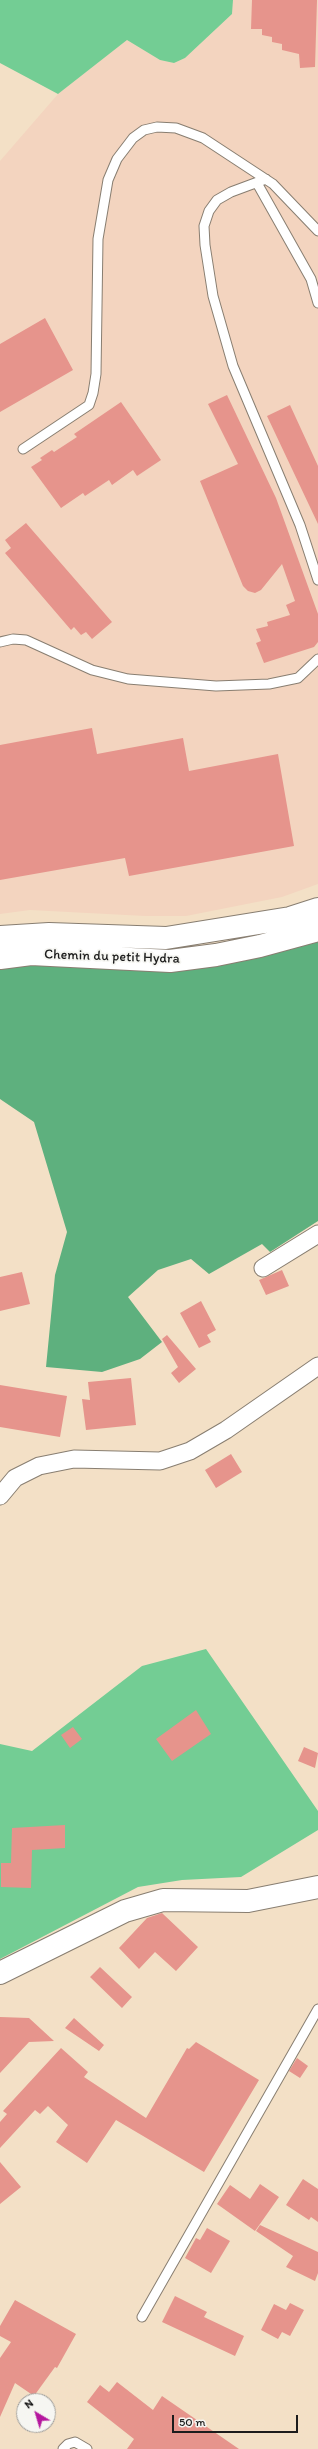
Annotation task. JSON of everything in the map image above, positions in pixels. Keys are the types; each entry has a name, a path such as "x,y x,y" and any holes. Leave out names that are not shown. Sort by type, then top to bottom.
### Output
{"main road":[{"name":"Chemin du petit Hydra","path":"0,937 49,934 166,938 290,918 318,909"},
{"name":"Chemin du petit Hydra","path":"0,958 11,955 32,954 170,961 216,955 260,946 318,930"},
{"path":"0,1973 125,1911 163,1900 248,1901 318,1887"}],"street":[{"path":"263,1268 318,1234"},
{"path":"0,1496 15,1478 39,1466 74,1459 160,1460 190,1451 226,1430 318,1366"}],"lane":[{"path":"23,449 89,405 93,393 96,374 98,239 108,180 117,159 133,138 144,130 158,127 176,128 203,138 266,179 318,231"},
{"path":"266,179 231,192 217,200 209,211 204,226 205,245 213,296 233,366 300,525 318,580"},
{"path":"257,183 311,279 318,303"},
{"path":"0,642 13,639 26,640 92,670 128,679 216,686 269,684 298,678 318,659"},
{"path":"142,2317 318,2009"},
{"path":"63,2449 68,2444 75,2442 87,2449"}],"shaded area":[{"path":"233,0 318,0 318,884 282,897 186,916 145,916 30,910 0,914 0,161 58,94 127,40 160,60 174,63 185,58 232,14"}],"green space":[{"path":"0,0 233,0 232,14 185,58 174,63 160,60 127,40 58,94 0,63"},
{"path":"318,930 318,1221 270,1252 262,1244 209,1274 191,1259 158,1270 128,1297 162,1342 140,1359 102,1372 46,1367 55,1275 67,1232 34,1122 0,1099 0,962 170,961"},
{"path":"206,1649 318,1811 318,1830 241,1877 182,1880 138,1887 0,1959 0,1744 32,1751 142,1666"}],"building":[{"path":"252,0 317,0 315,67 300,68 299,54 282,50 282,44 272,42 272,37 262,35 262,29 251,29"},
{"path":"45,318 73,370 0,412 0,344"},
{"path":"227,395 276,498 318,614 318,642 314,647 264,663 256,643 261,641 256,629 268,626 267,622 290,615 286,605 295,601 282,564 261,590 255,593 248,591 243,586 200,481 238,464 208,404"},
{"path":"121,402 161,460 137,476 133,470 112,485 109,480 85,496 83,493 61,508 31,467 42,460 40,458 52,450 54,452 77,437 74,434"},
{"path":"290,405 318,466 318,524 267,416"},
{"path":"26,523 112,622 92,639 86,632 81,635 74,627 71,630 5,553 11,548 5,540"},
{"path":"92,728 97,754 183,738 189,771 278,754 294,846 129,876 125,858 0,880 0,745"},
{"path":"282,1270 289,1286 266,1295 259,1280"},
{"path":"22,1272 30,1304 0,1311 0,1277"},
{"path":"201,1301 216,1330 207,1335 211,1342 199,1348 180,1313"},
{"path":"167,1335 196,1369 179,1383 171,1373 178,1367 162,1339"},
{"path":"131,1378 136,1425 86,1430 82,1399 90,1400 88,1382"},
{"path":"0,1385 67,1396 60,1437 0,1427"},
{"path":"231,1454 242,1472 216,1488 205,1470"},
{"path":"196,1710 211,1734 172,1761 156,1739"},
{"path":"73,1727 82,1739 70,1748 61,1735"},
{"path":"304,1747 318,1753 315,1768 298,1761"},
{"path":"65,1825 65,1848 32,1850 31,1888 1,1887 1,1863 11,1863 12,1828"},
{"path":"162,1913 198,1947 176,1971 155,1952 139,1969 119,1948 147,1918"},
{"path":"100,1967 132,1997 122,2008 90,1977"},
{"path":"0,2017 29,2018 54,2041 29,2042 0,2073"},
{"path":"74,2018 104,2045 99,2051 65,2028"},
{"path":"196,2042 259,2080 204,2172 116,2120 87,2163 56,2142 68,2125 48,2106 40,2114 35,2110 0,2148 0,2122 7,2114 3,2111 61,2048 88,2072 84,2077 146,2118 187,2048 189,2049"},
{"path":"297,2058 308,2066 300,2078 289,2071"},
{"path":"0,2162 21,2187 0,2204"},
{"path":"303,2179 318,2189 318,2222 311,2217 309,2220 286,2205"},
{"path":"260,2184 279,2197 255,2231 217,2204 230,2185 250,2199"},
{"path":"260,2225 318,2252 318,2273 315,2281 286,2267 293,2256 256,2231"},
{"path":"207,2228 230,2241 211,2273 185,2258 196,2238 200,2240"},
{"path":"175,2296 207,2312 204,2317 244,2336 235,2356 162,2322"},
{"path":"15,2300 76,2334 57,2368 55,2367 36,2393 30,2393 15,2383 0,2417 0,2358 11,2342 0,2336 0,2326"},
{"path":"290,2303 304,2310 290,2336 282,2332 278,2339 261,2330 274,2304 286,2310"},
{"path":"117,2382 153,2410 162,2396 239,2449 127,2449 134,2439 87,2402 100,2385 109,2392"}]}
